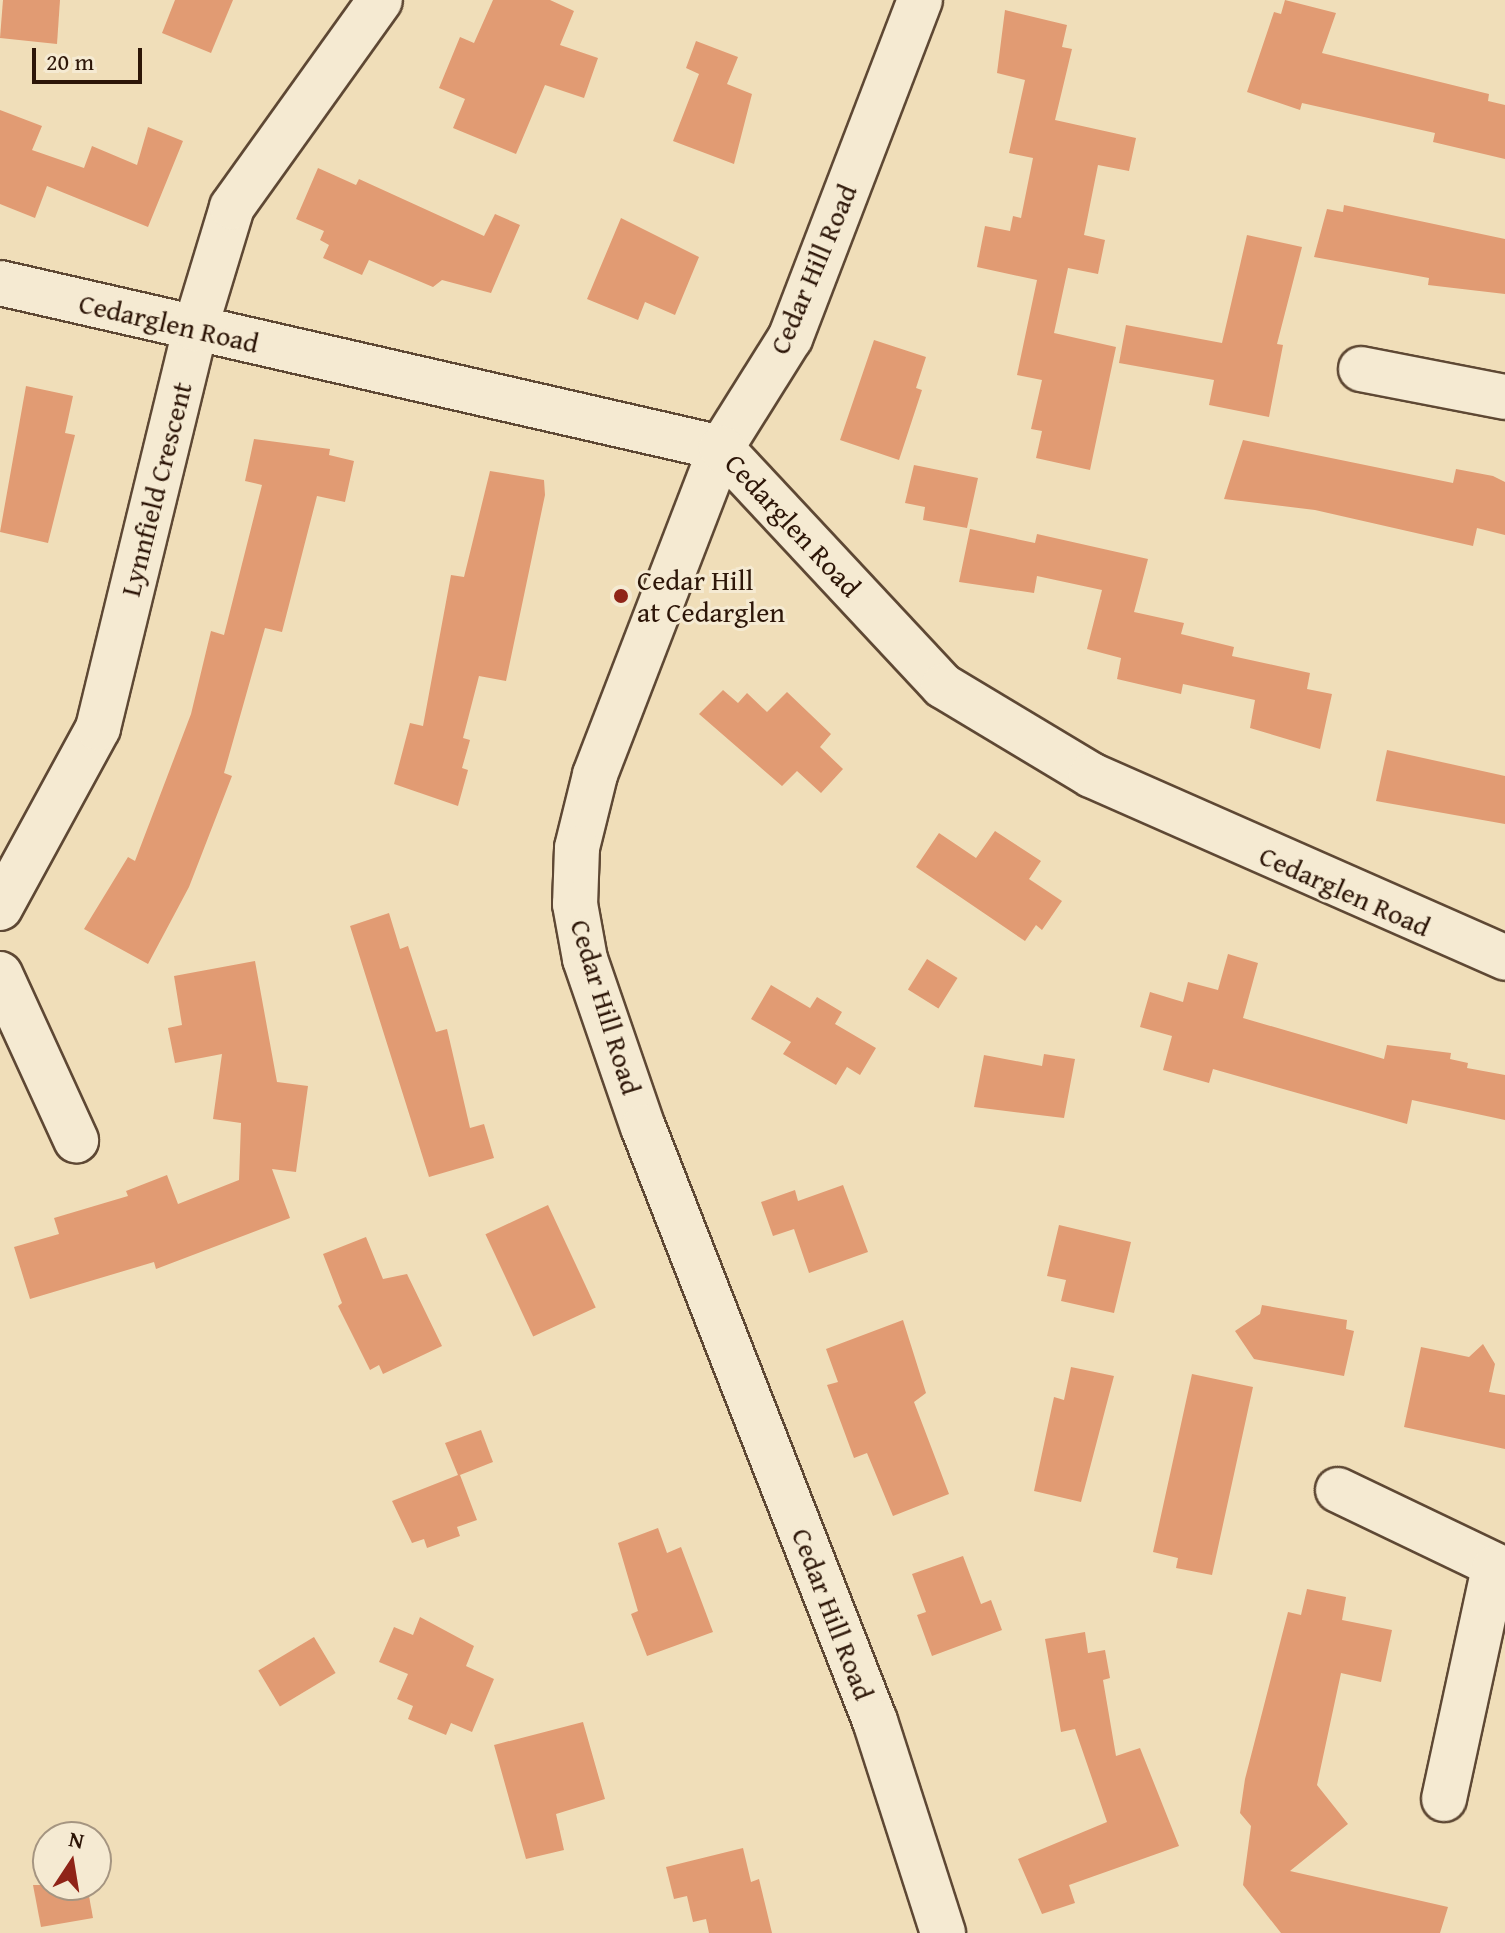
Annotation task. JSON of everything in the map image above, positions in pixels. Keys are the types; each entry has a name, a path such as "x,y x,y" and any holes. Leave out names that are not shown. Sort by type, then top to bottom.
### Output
{"street":[{"name":"Lynnfield Crescent","path":"0,908 98,728 195,329 232,207 380,0"},
{"name":"Cedar Hill Road","path":"920,0 790,338 721,448 595,775 577,848 575,904 585,959 643,1127 875,1721 943,1933"},
{"name":"Cedarglen Road","path":"0,283 721,448 943,686 1091,775 1505,958"},
{"path":"1361,369 1505,397"},
{"path":"0,974 76,1140"},
{"path":"1338,1490 1500,1569 1444,1799"}],"building":[{"path":"3,0 60,0 57,44 0,38"},
{"path":"175,0 233,0 211,53 162,33"},
{"path":"493,0 550,0 574,11 560,45 598,58 584,98 545,85 516,154 453,128 465,99 439,88 460,37 474,43"},
{"path":"1285,0 1336,13 1322,53 1489,94 1488,101 1505,105 1505,159 1433,142 1435,133 1302,103 1300,110 1247,92 1274,12 1281,14"},
{"path":"1005,10 1067,25 1062,47 1072,49 1055,120 1136,138 1129,171 1098,165 1084,235 1105,240 1098,274 1068,268 1054,333 1116,347 1090,470 1036,458 1042,431 1031,429 1042,380 1017,375 1037,280 977,267 985,226 1010,231 1013,216 1021,218 1033,158 1009,153 1025,80 997,73"},
{"path":"696,41 738,57 727,84 752,94 734,164 673,141 699,74 686,68"},
{"path":"0,110 42,126 32,150 84,168 92,146 137,165 148,127 183,141 148,227 47,186 35,218 0,204"},
{"path":"318,168 356,185 359,179 484,236 495,214 520,225 491,293 442,280 433,287 369,260 362,275 323,258 329,245 320,240 324,231 296,219"},
{"path":"1344,205 1505,239 1505,294 1428,285 1429,278 1314,257 1327,209 1343,212"},
{"path":"621,218 699,257 675,315 645,302 638,320 587,299"},
{"path":"1247,235 1302,247 1277,344 1283,345 1269,417 1209,405 1214,380 1119,363 1126,325 1222,343"},
{"path":"874,340 926,357 916,388 922,390 899,460 840,440"},
{"path":"26,386 73,396 65,433 75,435 48,543 0,532"},
{"path":"254,439 330,449 329,455 354,461 345,502 317,496 282,632 265,628 224,773 232,776 189,887 148,964 84,929 128,857 135,861 191,714 211,631 224,635 262,485 245,481"},
{"path":"1243,440 1453,483 1456,469 1493,476 1505,482 1505,535 1477,528 1473,546 1315,510 1224,499"},
{"path":"914,465 978,478 967,528 923,520 925,507 905,503"},
{"path":"490,471 544,480 545,495 506,681 479,676 463,738 470,740 462,768 468,770 458,806 394,784 410,723 423,726 451,575 464,577"},
{"path":"970,529 1035,543 1037,534 1148,559 1134,612 1184,623 1181,634 1234,647 1232,656 1310,673 1307,689 1332,694 1320,749 1250,728 1255,700 1183,684 1181,694 1117,679 1121,658 1087,649 1102,590 1037,576 1034,593 959,582"},
{"path":"723,690 738,703 747,693 767,712 787,692 831,734 820,747 843,769 821,793 797,771 782,786 699,714"},
{"path":"1387,750 1505,776 1505,824 1376,801"},
{"path":"995,831 1041,861 1029,879 1062,901 1042,930 1036,925 1025,941 916,867 939,833 976,858"},
{"path":"389,913 400,949 408,946 436,1032 447,1029 470,1128 484,1124 494,1158 429,1177 350,926"},
{"path":"1228,954 1258,963 1243,1018 1384,1059 1387,1045 1451,1053 1450,1059 1468,1063 1467,1068 1505,1075 1505,1120 1412,1100 1407,1124 1213,1069 1209,1083 1163,1070 1172,1036 1140,1027 1150,992 1183,1002 1188,982 1218,990"},
{"path":"927,959 958,978 938,1009 908,990"},
{"path":"255,961 277,1082 308,1086 296,1172 272,1169 290,1218 156,1269 154,1262 30,1299 14,1247 59,1234 54,1218 128,1196 126,1191 167,1175 178,1204 239,1180 241,1123 213,1119 222,1054 175,1063 168,1028 182,1025 174,976"},
{"path":"771,985 810,1008 817,997 842,1012 835,1024 876,1048 860,1075 847,1067 836,1085 783,1054 791,1042 751,1019"},
{"path":"1044,1054 1075,1059 1064,1118 974,1107 984,1055 1042,1066"},
{"path":"843,1185 868,1252 809,1273 794,1229 773,1236 761,1202 795,1190 798,1201"},
{"path":"548,1205 596,1307 533,1337 485,1234"},
{"path":"1059,1225 1131,1242 1114,1313 1061,1301 1066,1280 1047,1276"},
{"path":"366,1237 383,1279 407,1274 442,1346 383,1374 379,1365 370,1370 338,1306 342,1303 323,1254"},
{"path":"1262,1305 1347,1320 1346,1329 1354,1331 1344,1376 1254,1359 1235,1331 1260,1314"},
{"path":"903,1320 926,1393 914,1402 949,1494 893,1516 867,1453 854,1458 827,1385 838,1382 826,1349"},
{"path":"1483,1344 1495,1364 1489,1392 1505,1395 1505,1449 1404,1427 1421,1347 1469,1357"},
{"path":"1071,1367 1114,1376 1081,1502 1034,1491 1054,1397 1064,1400"},
{"path":"1192,1374 1253,1387 1212,1575 1176,1568 1178,1558 1153,1552"},
{"path":"481,1430 493,1462 460,1475 477,1520 457,1527 460,1536 427,1548 424,1539 412,1543 392,1501 458,1475 445,1443"},
{"path":"658,1528 667,1553 681,1547 713,1632 647,1656 631,1614 638,1611 618,1543"},
{"path":"963,1556 981,1604 991,1600 1002,1630 932,1656 917,1615 926,1612 912,1574"},
{"path":"1307,1589 1346,1597 1342,1620 1392,1630 1381,1682 1341,1673 1317,1785 1348,1824 1290,1871 1448,1907 1440,1933 1281,1933 1243,1885 1251,1826 1240,1813 1245,1779 1288,1612 1301,1615"},
{"path":"420,1617 474,1646 466,1666 494,1679 472,1732 451,1723 446,1735 408,1719 413,1706 397,1699 408,1674 379,1662 394,1627 413,1635"},
{"path":"1085,1632 1088,1653 1105,1650 1110,1678 1103,1680 1116,1756 1140,1748 1179,1846 1069,1885 1075,1903 1042,1914 1018,1859 1107,1822 1075,1729 1061,1732 1045,1639"},
{"path":"314,1637 336,1673 280,1706 258,1670"},
{"path":"583,1722 605,1799 556,1814 564,1850 526,1859 494,1745"},
{"path":"743,1848 751,1882 759,1879 772,1933 709,1933 706,1919 693,1922 687,1896 674,1899 666,1867"},
{"path":"36,1901 90,1901 93,1918 41,1927"}],"place":[{"name":"Cedar Hill at Cedarglen","path":"621,596"}]}
